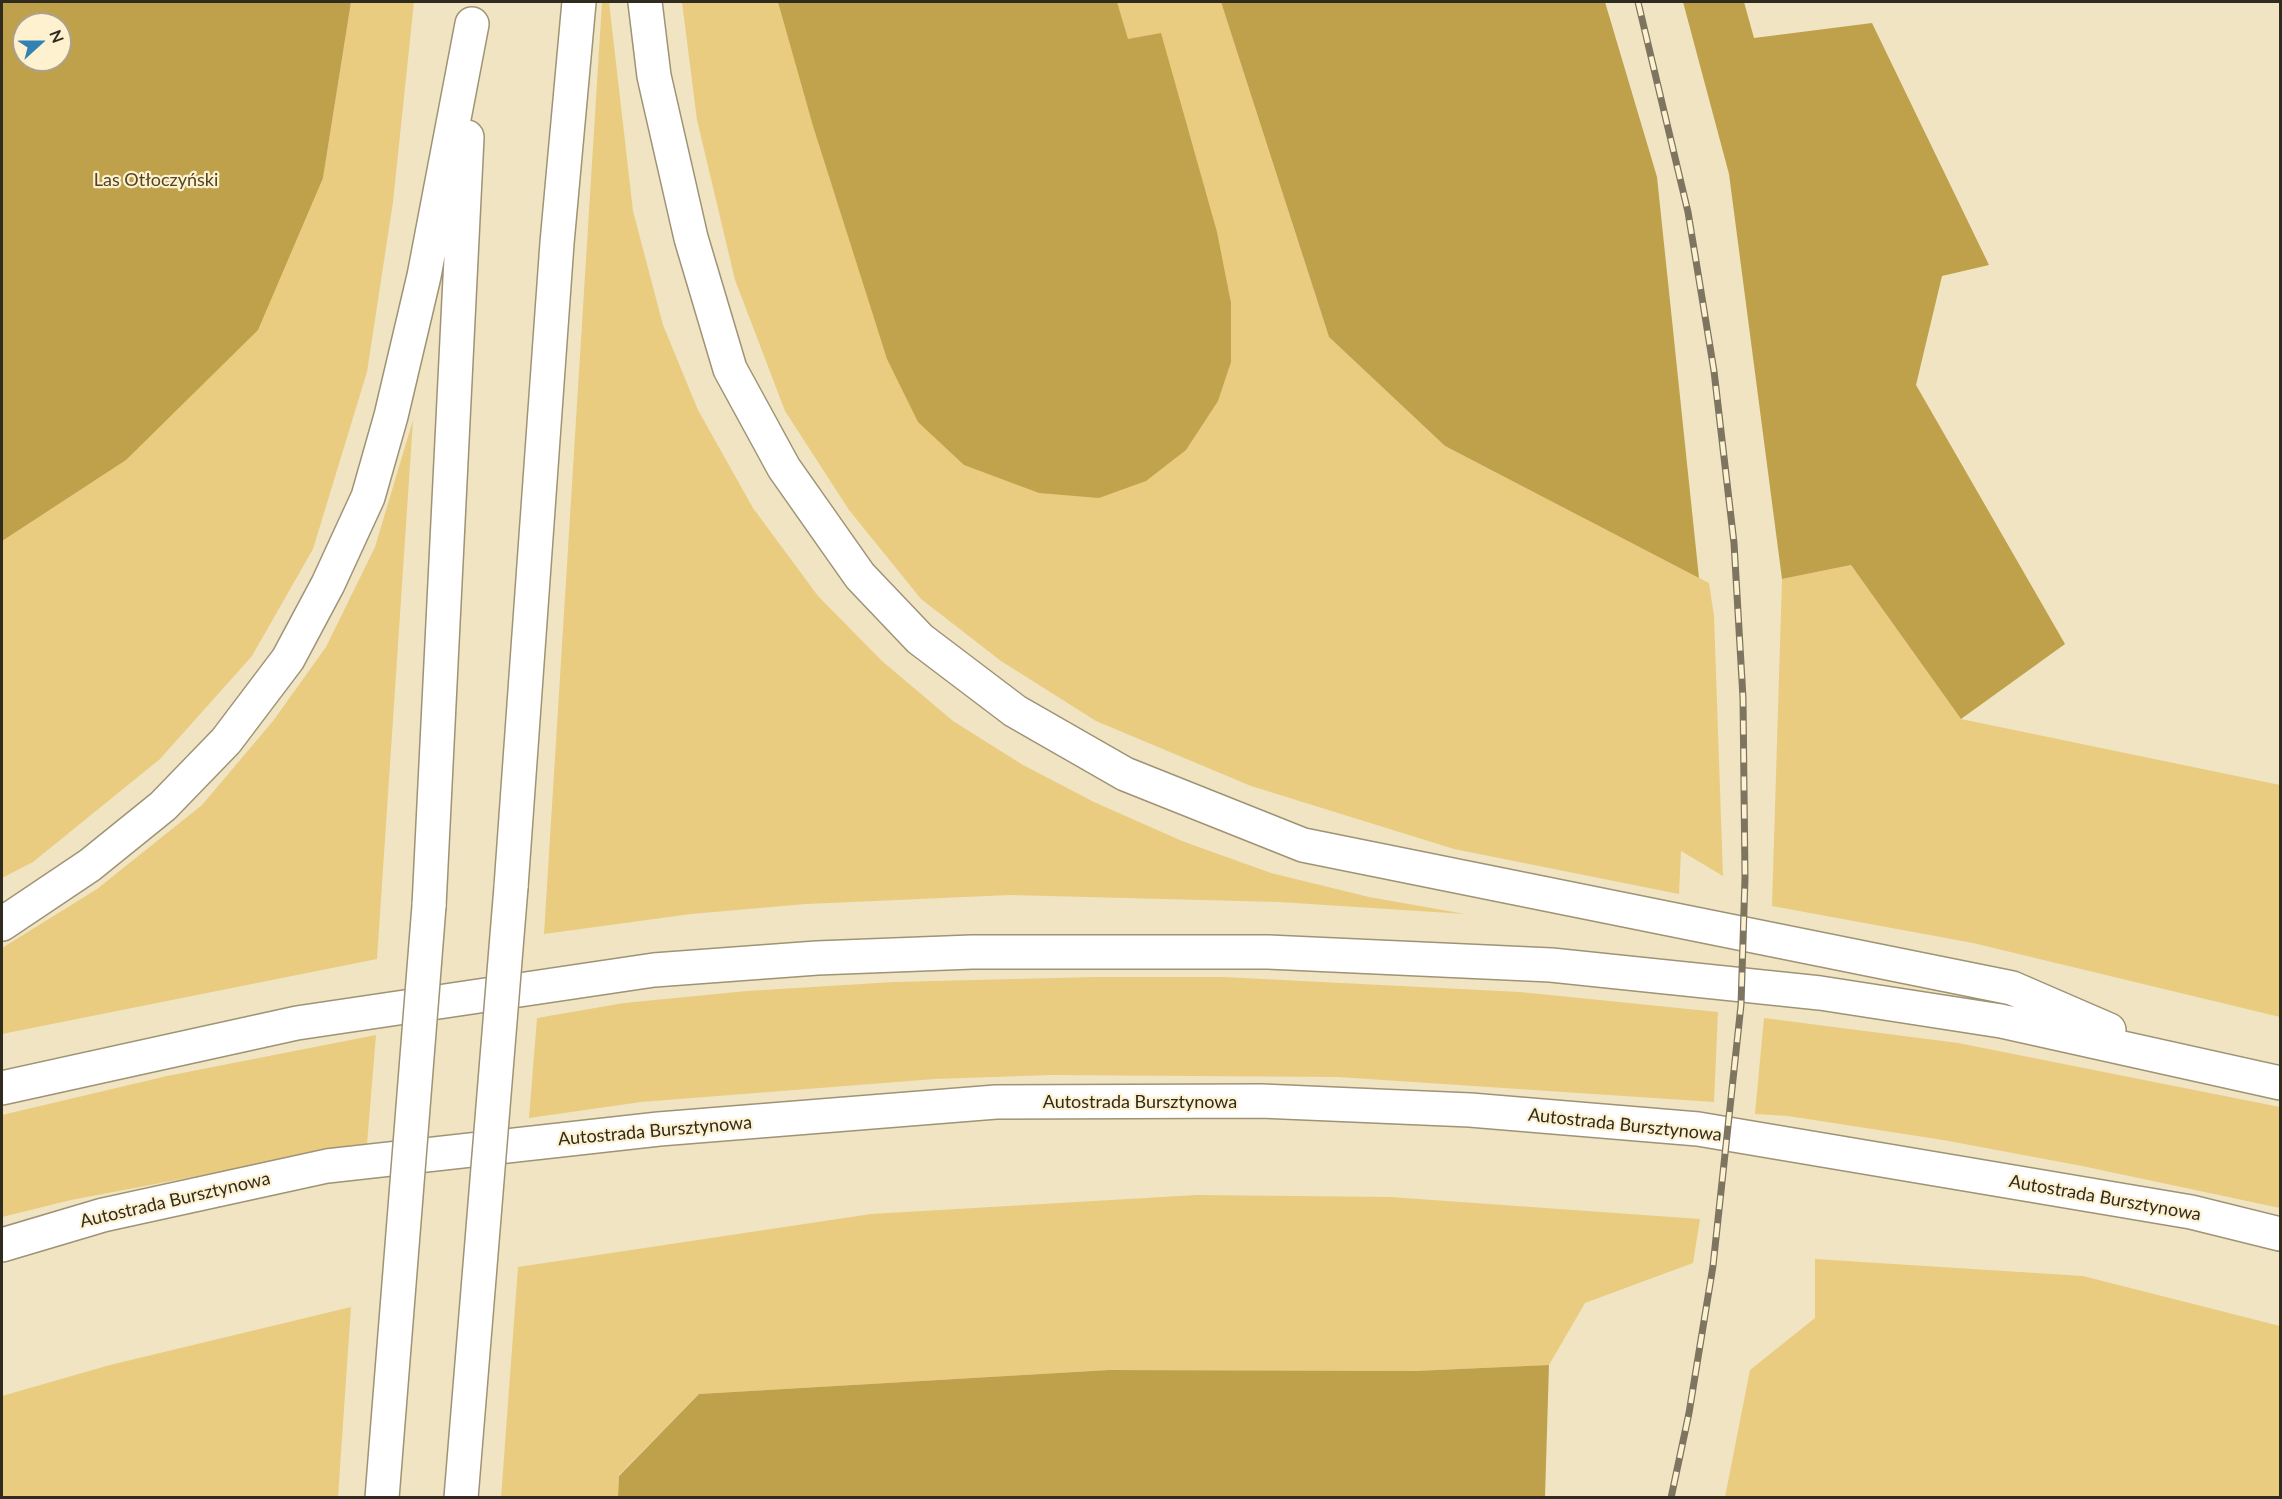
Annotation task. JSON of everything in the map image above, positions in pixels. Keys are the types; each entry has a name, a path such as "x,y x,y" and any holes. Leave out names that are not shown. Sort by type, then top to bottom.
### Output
{"highway":[{"path":"461,1497 511,887 557,243 579,2"},
{"path":"645,2 654,76 688,227 730,369 784,468 860,576 920,639 1015,711 1125,774 1303,845 2012,988 2176,1059"},
{"path":"382,1497 429,906 473,13"},
{"path":"2,924 90,865 163,806 226,741 288,659 328,584 368,497 391,416 424,276 473,13"},
{"path":"2,1088 297,1023 654,970 817,958 972,952 1268,952 1551,965 1820,993 2001,1022 2280,1083"},
{"name":"Autostrada Bursztynowa","path":"2,1245 103,1215 327,1166 659,1129 1008,1102 1262,1101 1470,1110 1698,1129 2191,1212 2280,1234"}],"shaded area":[{"path":"351,2 414,2 393,202 367,372 313,549 252,656 160,759 33,862 2,878 2,541 31,520 323,178"},
{"path":"602,2 609,2 633,211 663,325 698,410 753,508 818,596 882,661 953,721 1023,765 1094,802 1182,841 1271,873 1369,897 1465,914 1279,902 1010,895 806,904 691,914 544,934"},
{"path":"682,2 1221,2 1329,337 1445,446 1709,583 1714,616 1723,876 1681,851 1679,894 1454,849 1251,786 1096,721 1001,661 921,599 849,510 785,411 735,280 697,120"},
{"path":"778,2 1117,2 1128,39 1161,33 1217,232 1231,303 1231,362 1218,401 1186,450 1146,481 1099,498 1039,493 964,465 918,422 887,359 813,126"},
{"path":"413,420 377,959 2,1034 2,948 97,889 202,805 273,721 326,647 375,547"},
{"path":"1851,565 1961,719 2280,785 2280,1017 1973,943 1772,906 1782,579"},
{"path":"1097,977 1223,977 1520,992 1718,1012 1714,1102 1338,1077 1051,1075 935,1079 641,1102 529,1118 537,1018 624,1003 747,991 894,982"},
{"path":"1764,1018 1958,1043 2280,1107 2280,1208 2082,1166 1943,1140 1788,1116 1755,1114"},
{"path":"376,1035 367,1144 71,1200 2,1217 2,1115 167,1076"},
{"path":"1197,1195 1390,1197 1700,1219 1693,1263 1585,1303 1549,1365 1415,1371 1109,1370 699,1394 619,1475 618,1497 501,1498 518,1267 871,1214"},
{"path":"1815,1259 2083,1276 2280,1326 2280,1497 1725,1497 1750,1370 1815,1318"},
{"path":"351,1307 338,1497 2,1497 2,1396 110,1365"}],"green space":[{"name":"Las Otłoczyński","path":"2,2 351,2 323,178 258,330 126,460 2,541"},
{"path":"1221,2 1605,2 1657,177 1699,578 1445,446 1329,337"},
{"path":"1683,2 1744,2 1754,38 1872,23 1989,265 1942,276 1916,385 2065,644 1961,719 1851,565 1782,579 1729,174"},
{"path":"1549,1365 1545,1497 618,1497 619,1476 699,1394 1109,1370 1415,1371"}],"railway":[{"path":"1638,2 1688,212 1714,371 1734,543 1743,698 1745,878 1741,1005 1713,1266 1689,1413 1671,1498"}]}
